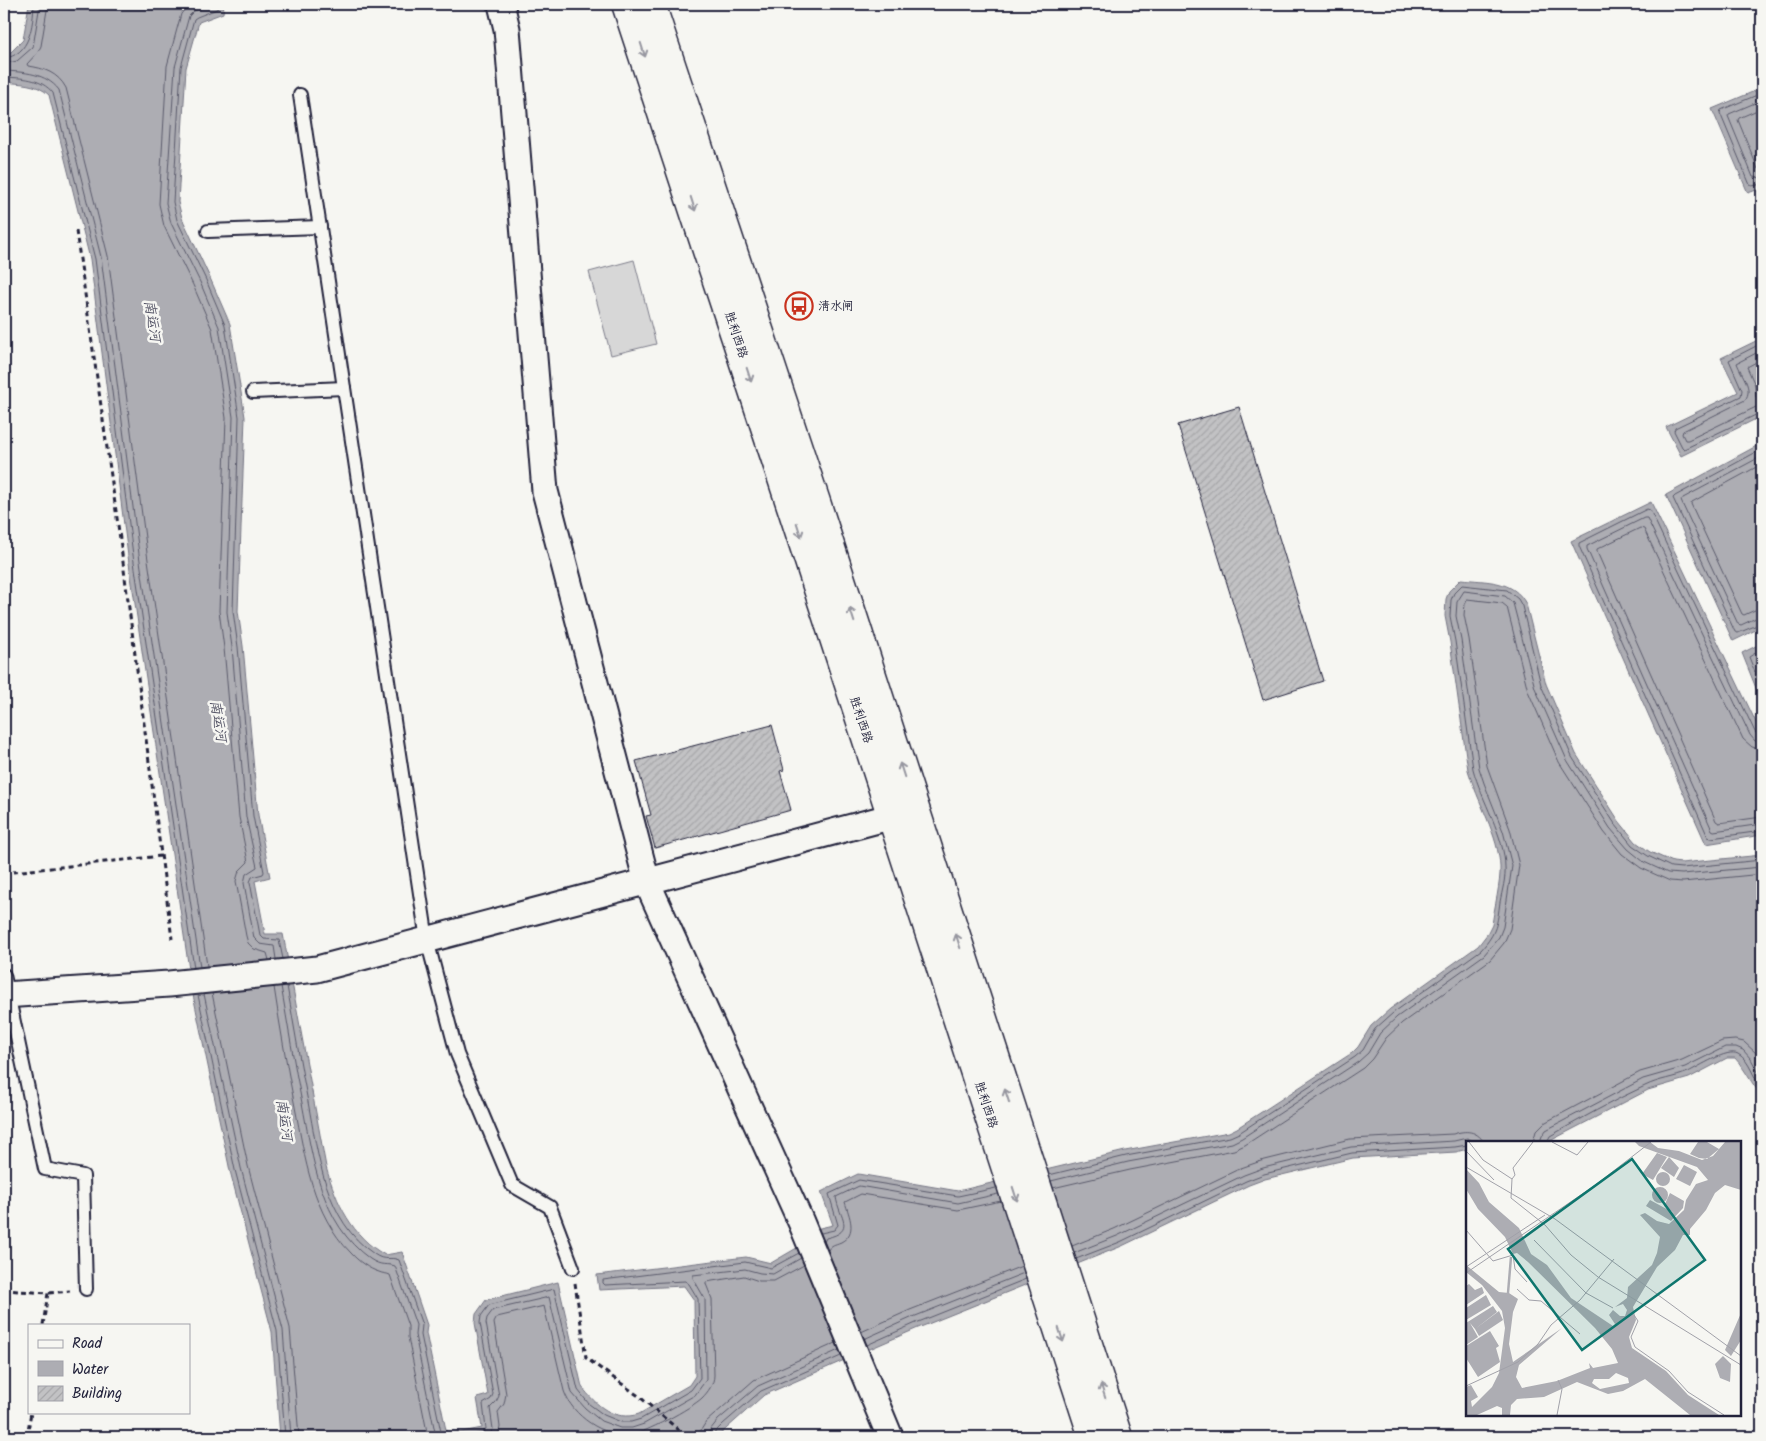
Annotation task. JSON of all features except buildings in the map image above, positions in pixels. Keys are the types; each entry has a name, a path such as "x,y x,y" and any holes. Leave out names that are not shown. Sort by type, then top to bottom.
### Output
{"main road":[{"name":"胜利西路","path":"626,4 904,813"},
{"name":"胜利西路","path":"652,4 904,813 1011,1145 1057,1284 1118,1437"},
{"name":"胜利西路","path":"1057,1284 1093,1437"}],"street":[{"path":"501,4 507,29 545,491 647,882 801,1222 890,1437"},
{"path":"5,988 169,984 318,969 904,813"}],"lane":[{"path":"300,95 427,940 457,1054 512,1185 550,1207 573,1268"},
{"path":"208,231 320,227"},
{"path":"253,392 344,388"},
{"path":"5,988 45,1169 83,1176 86,1288"}],"path":[{"path":"76,231 120,539 172,939"},
{"path":"4,873 162,856"},
{"path":"573,1268 586,1358 640,1397 687,1437"},
{"path":"4,1290 48,1293 86,1288"},
{"path":"43,1324 48,1293"},
{"path":"27,1437 31,1414"},
{"path":"4,1436 18,1437"}],"shaded area":[{"path":"634,260 656,344 611,355 589,272"}],"water":[{"name":"南运河","path":"29,4 224,4 223,13 199,22 186,68 178,202 182,218 230,324 245,417 238,611 243,646 258,815 270,877 255,881 265,934 283,934 330,1180 340,1205 363,1239 385,1255 402,1252 427,1325 426,1333 447,1435 482,1428 477,1398 488,1395 475,1323 476,1314 486,1300 558,1282 582,1387 600,1406 614,1414 630,1416 639,1414 689,1385 695,1376 694,1300 684,1286 599,1290 597,1275 746,1257 771,1263 814,1238 811,1230 833,1225 821,1192 858,1174 958,1191 1125,1151 1229,1132 1352,1053 1371,1026 1390,1009 1478,946 1492,925 1499,880 1499,855 1492,831 1468,770 1445,616 1446,599 1449,591 1461,579 1498,583 1506,586 1514,590 1526,604 1546,684 1576,754 1619,821 1636,842 1650,852 1673,862 1681,863 1762,855 1762,1095 1735,1058 1727,1058 1689,1078 1648,1090 1550,1141 1466,1141 1466,1149 1456,1152 1353,1158 1265,1179 1122,1246 918,1328 764,1395 717,1437 280,1437 272,1332 230,1171 192,990 128,556 90,259 49,95 34,86 4,82 4,53 11,52 23,40"},
{"path":"1762,88 1762,188 1748,193 1712,109"},
{"path":"1762,338 1762,416 1681,456 1666,427 1738,392 1721,358"},
{"path":"1762,443 1762,627 1733,641 1666,495"},
{"path":"1651,502 1762,735 1762,835 1706,844 1571,541"},
{"path":"1762,643 1762,703 1742,653"}],"place":[{"name":"清水闸","path":"799,306"}]}
